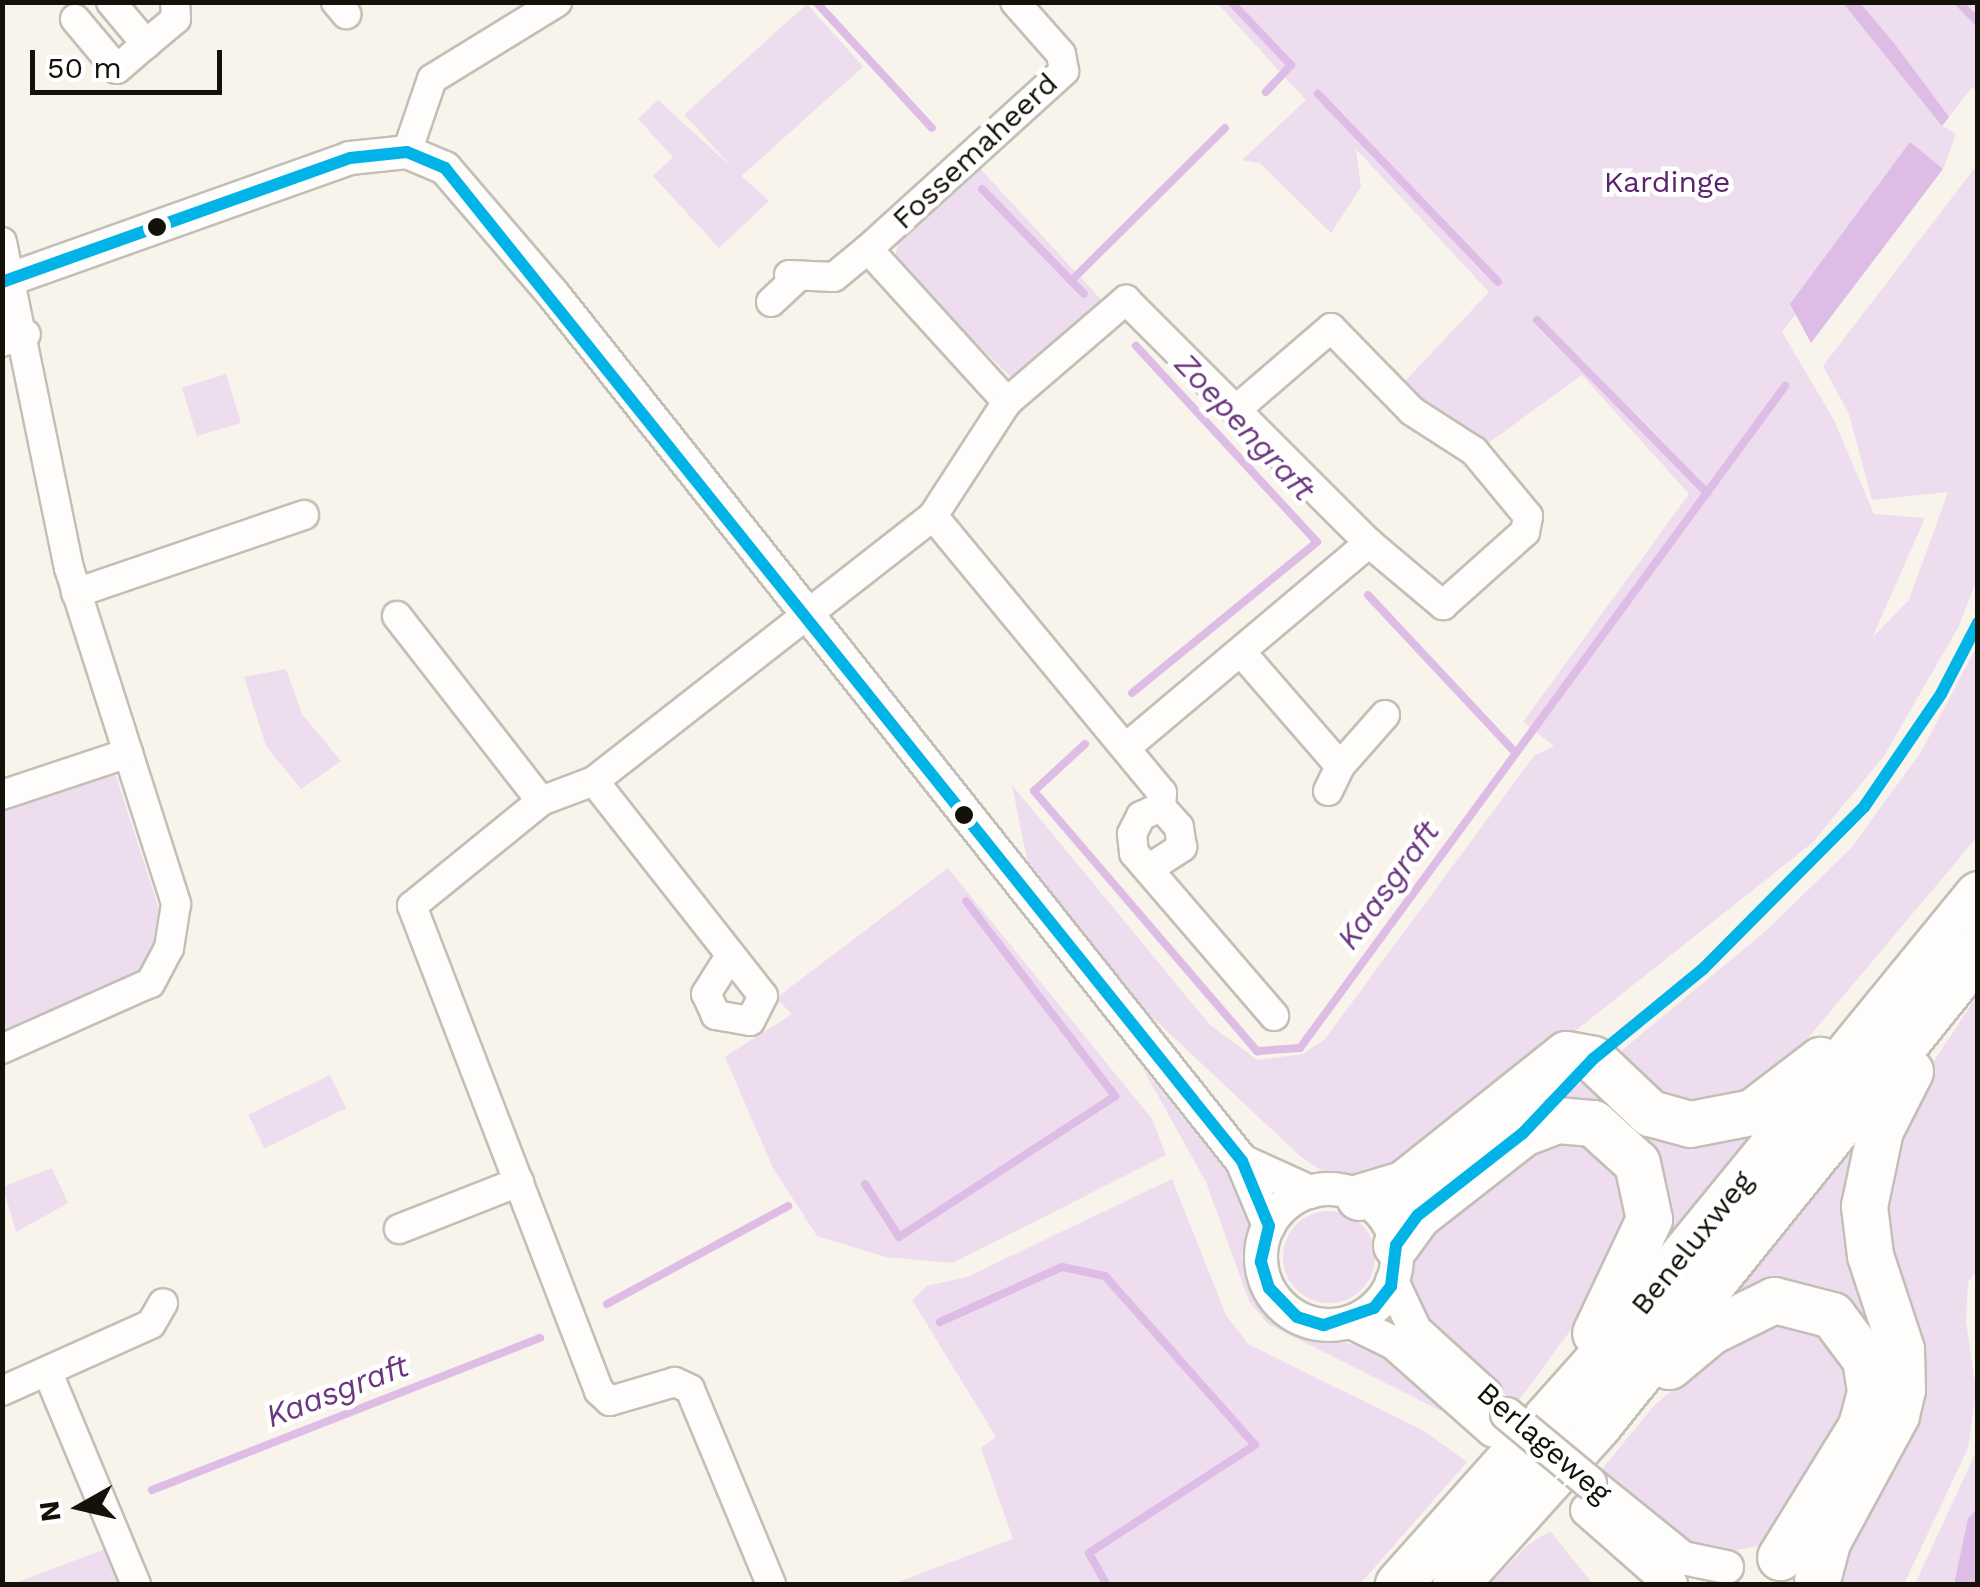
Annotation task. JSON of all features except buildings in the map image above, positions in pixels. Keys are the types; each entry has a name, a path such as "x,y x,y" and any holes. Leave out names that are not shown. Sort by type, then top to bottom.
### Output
{"highway":[{"name":"Beneluxweg","path":"1398,1584 1561,1400 1978,894"},
{"name":"Beneluxweg","path":"1454,1584 1598,1425 1947,998 1978,954"},
{"path":"1805,1574 1902,1390 1890,1300 1870,1255 1869,1166 1947,998"},
{"path":"1359,1197 1403,1184 1566,1054 1592,1058 1650,1113 1711,1124 1752,1112 1883,1012"},
{"path":"1394,1263 1418,1215 1541,1123 1593,1123 1619,1140 1648,1192 1648,1219 1561,1400"},
{"path":"1598,1425 1754,1304 1804,1302 1832,1315 1864,1359 1870,1392 1805,1574"}],"street":[{"path":"110,2 146,44"},
{"path":"75,19 117,69 176,19 175,2"},
{"path":"407,152 432,78 557,2"},
{"name":"Fossemaheerd","path":"771,302 792,277 834,276 1064,71 1061,54 1015,2"},
{"path":"9,279 280,178 407,152 457,182 809,613 1242,1161 1269,1226 1262,1262 1276,1300 1310,1322 1350,1322 1374,1308 1394,1263 1386,1220 1359,1197 1310,1192 1242,1161"},
{"path":"2,242 14,338 76,593 176,904 169,948 150,983 130,997 2,1050"},
{"name":"Fossemaheerd","path":"868,249 1007,402"},
{"path":"771,1584 690,1388 675,1382 610,1401 582,1350 412,906 542,802 594,781 933,516 1007,402 1126,300 1238,407 1369,542 1443,606 1526,532 1528,516 1474,452 1412,411 1331,328 1238,407"},
{"path":"76,593 304,515"},
{"path":"933,516 1129,745 1162,793 1161,807 1141,816 1132,834 1134,854 1153,866 1164,893 1274,1016"},
{"path":"1129,745 1369,542"},
{"path":"397,616 542,802"},
{"path":"1241,652 1334,778 1385,715"},
{"path":"2,795 128,753"},
{"path":"594,781 730,956"},
{"path":"400,1229 519,1182"},
{"path":"1269,1226 1310,1192"},
{"name":"Berlageweg","path":"1394,1263 1415,1330 1500,1422"},
{"path":"2,1391 151,1324 162,1302"},
{"name":"Berlageweg","path":"1350,1322 1394,1342 1500,1422 1583,1492 1671,1584"},
{"path":"48,1373 136,1584"},
{"name":"Berlageweg","path":"1583,1492 1683,1558 1718,1576"},
{"path":"1718,1576 1805,1574"}],"green space":[{"name":"Kardinge","path":"1217,3 1977,3 1977,91 1972,87 1942,126 1956,134 1943,169 1921,152 1782,332 1834,420 1874,514 1925,518 1872,638 1909,600 1948,492 1872,500 1849,414 1823,366 1977,165 1977,579 1959,626 1884,756 1812,843 1439,1139 1362,1181 1333,1179 1299,1155 1134,1000 1027,859 1012,785 1210,1025 1257,1060 1303,1054 1325,1039 1534,756 1554,746 1523,722 1689,494 1582,375 1480,449 1396,391 1489,292 1356,149 1361,187 1331,233 1260,163 1242,160 1306,100"},
{"path":"807,4 863,66 741,177 684,114"},
{"path":"658,100 769,201 719,248 653,176 673,157 638,119"},
{"path":"975,163 1105,304 1028,374 1013,379 895,263 898,238"},
{"path":"226,374 241,423 197,436 182,387"},
{"path":"1977,646 1977,837 1786,1064 1750,1096 1669,1108 1609,1061 1767,930 1851,848 1921,752"},
{"path":"286,669 302,714 341,761 301,789 266,746 244,677"},
{"path":"107,773 116,776 159,909 152,952 142,972 2,1038 2,809"},
{"path":"948,868 1152,1119 1166,1155 953,1263 886,1257 817,1236 773,1168 725,1057 792,1014 776,998"},
{"path":"1977,996 1978,1269 1968,1282 1966,1321 1976,1391 1968,1448 1904,1584 1833,1584 1900,1430 1878,1189 1898,1115"},
{"path":"1142,1067 1237,1185 1253,1223 1249,1261 1258,1299 1304,1336 1381,1349 1447,1402 1441,1411 1268,1324 1249,1301 1206,1182"},
{"path":"330,1075 346,1108 264,1148 248,1115"},
{"path":"1587,1078 1640,1121 1778,1110 1619,1304 1659,1194 1543,1112"},
{"path":"1873,1112 1890,1352 1827,1303 1697,1331"},
{"path":"1549,1133 1606,1145 1635,1206 1601,1289 1516,1404 1426,1328 1406,1269 1415,1238"},
{"path":"52,1168 68,1203 16,1232 3,1187"},
{"path":"1172,1179 1226,1315 1248,1344 1424,1431 1467,1462 1360,1584 893,1584 1013,1539 981,1448 996,1437 912,1300 927,1286 967,1277"},
{"path":"1329,1211 1355,1219 1367,1231 1375,1257 1367,1283 1355,1295 1329,1303 1303,1295 1291,1283 1283,1257 1291,1231 1303,1219"},
{"path":"1807,1320 1847,1350 1851,1420 1767,1544 1717,1554 1689,1550 1598,1474 1653,1407 1746,1325"},
{"path":"1977,1450 1977,1509 1968,1518 1954,1584 1915,1584"},
{"path":"1550,1531 1593,1584 1489,1584 1528,1545"},
{"path":"106,1549 119,1584 12,1584"}],"shaded area":[{"path":"1843,3 1860,3 1894,43 1949,117 1942,126"},
{"path":"1910,142 1943,169 1811,343 1790,304"},
{"path":"1977,1509 1977,1584 1954,1584 1968,1518"}],"waterway":[{"name":"Zoepengraft","path":"816,2 932,128"},
{"path":"1231,2 1291,65 1266,92"},
{"path":"1958,2 1978,22"},
{"path":"1318,94 1498,282"},
{"path":"1071,281 1225,128"},
{"name":"Zoepengraft","path":"982,189 1084,294"},
{"path":"1537,320 1707,493"},
{"name":"Zoepengraft","path":"1132,693 1317,542 1136,346"},
{"name":"Kaasgraft","path":"1085,744 1034,791 1257,1051 1300,1048 1785,386"},
{"name":"Zoepengraft","path":"1368,595 1516,753"},
{"name":"Kaasgraft","path":"865,1184 899,1237 1115,1096 966,901"},
{"name":"Kaasgraft","path":"607,1304 788,1206"},
{"path":"940,1322 1062,1267 1105,1276 1255,1445 1089,1553 1106,1584"},
{"name":"Kaasgraft","path":"152,1490 540,1338"}],"transit line":[{"path":"2,282 350,158 407,152 445,168 1242,1161 1269,1226 1261,1262 1269,1288 1297,1317 1324,1325 1374,1308 1391,1286 1396,1245 1418,1215 1523,1133 1593,1059 1703,969 1864,807 1941,694 1978,623"}]}
